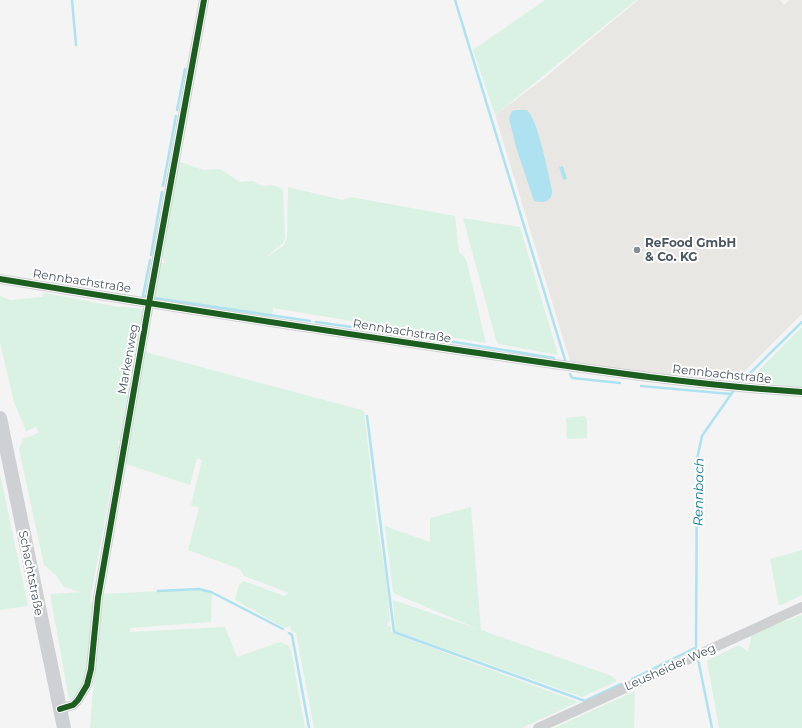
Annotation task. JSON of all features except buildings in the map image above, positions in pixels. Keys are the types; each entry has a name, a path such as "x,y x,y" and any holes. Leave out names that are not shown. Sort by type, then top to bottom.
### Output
{"street":[{"name":"Markenweg","path":"60,709 73,705 78,700 84,692 90,677 98,598 149,303 204,0"},
{"name":"Rennbachstraße","path":"0,279 618,374 753,389 802,392"},
{"name":"Schachtstraße","path":"0,418 64,728"},
{"name":"Leusheider Weg","path":"538,728 802,607"}],"shaded area":[{"path":"638,0 780,0 784,5 790,0 802,0 802,314 734,382 571,364 495,115 542,80"}],"green space":[{"path":"545,0 636,0 495,115 473,50"},
{"path":"178,161 203,170 220,169 240,182 253,181 262,186 272,185 283,189 285,237 283,243 264,259 283,246 287,238 288,187 342,200 351,197 455,216 459,252 466,259 486,343 273,308 271,319 154,301 158,263 165,263 161,253"},
{"path":"463,218 520,227 558,355 499,344 496,340"},
{"path":"45,293 113,306 143,309 121,440 117,442 121,451 114,470 90,602 94,604 85,682 75,697 69,699 50,594 80,592 64,587 56,575 44,565 19,449 23,439 39,433 36,427 26,431 14,402 0,343 0,296 11,300 42,297"},
{"path":"802,327 802,387 747,382"},
{"path":"145,352 362,410 364,412 377,524 386,577 390,620 387,625 392,627 390,631 578,702 522,728 314,728 296,633 291,631 290,626 285,628 235,600 239,585 244,581 284,596 289,593 244,576 240,569 188,550 199,508 191,505 202,460 197,458 190,485 126,464"},
{"path":"584,416 587,419 587,438 567,439 566,418"},
{"path":"0,474 28,606 0,610"},
{"path":"471,507 481,630 612,676 617,681 582,697 395,631 393,600 478,629 393,593 385,526 430,542 430,518"},
{"path":"802,550 802,595 779,606 770,559"},
{"path":"199,589 212,594 211,622 130,628 130,632 225,627 237,657 280,642 288,645 291,650 305,728 90,728 101,594"},
{"path":"802,615 802,728 719,728 707,661 739,645 748,652 752,633"},
{"path":"635,691 634,728 554,728"}],"water":[{"path":"527,110 539,135 552,190 551,197 544,202 534,201 516,147 509,118 512,111"},
{"path":"563,166 567,179 563,180 559,167"}],"waterway":[{"path":"72,0 76,45"},
{"path":"455,0 566,363"},
{"path":"177,110 185,69"},
{"path":"163,186 176,116"},
{"path":"151,255 162,192"},
{"path":"145,296 143,296 150,260"},
{"path":"154,298 310,321"},
{"path":"316,322 423,337"},
{"name":"Rennbach","path":"740,383 802,322"},
{"path":"429,338 554,358"},
{"path":"570,374 572,378 620,383"},
{"path":"641,386 731,394"},
{"name":"Rennbach","path":"696,652 697,459 702,436 734,390"},
{"path":"367,416 394,632 585,701 621,684"},
{"path":"158,591 199,589 211,592 283,629"},
{"path":"289,633 292,635 309,728"},
{"path":"632,679 695,648"},
{"name":"Rennbach","path":"698,659 712,728"}],"cycle path":[{"path":"60,709 73,705 78,700 87,685 91,669 98,598 149,303 204,0"},
{"path":"0,279 294,326 595,370 719,385 802,392"}],"place":[{"name":"ReFood GmbH & Co. KG","path":"637,250"}]}
